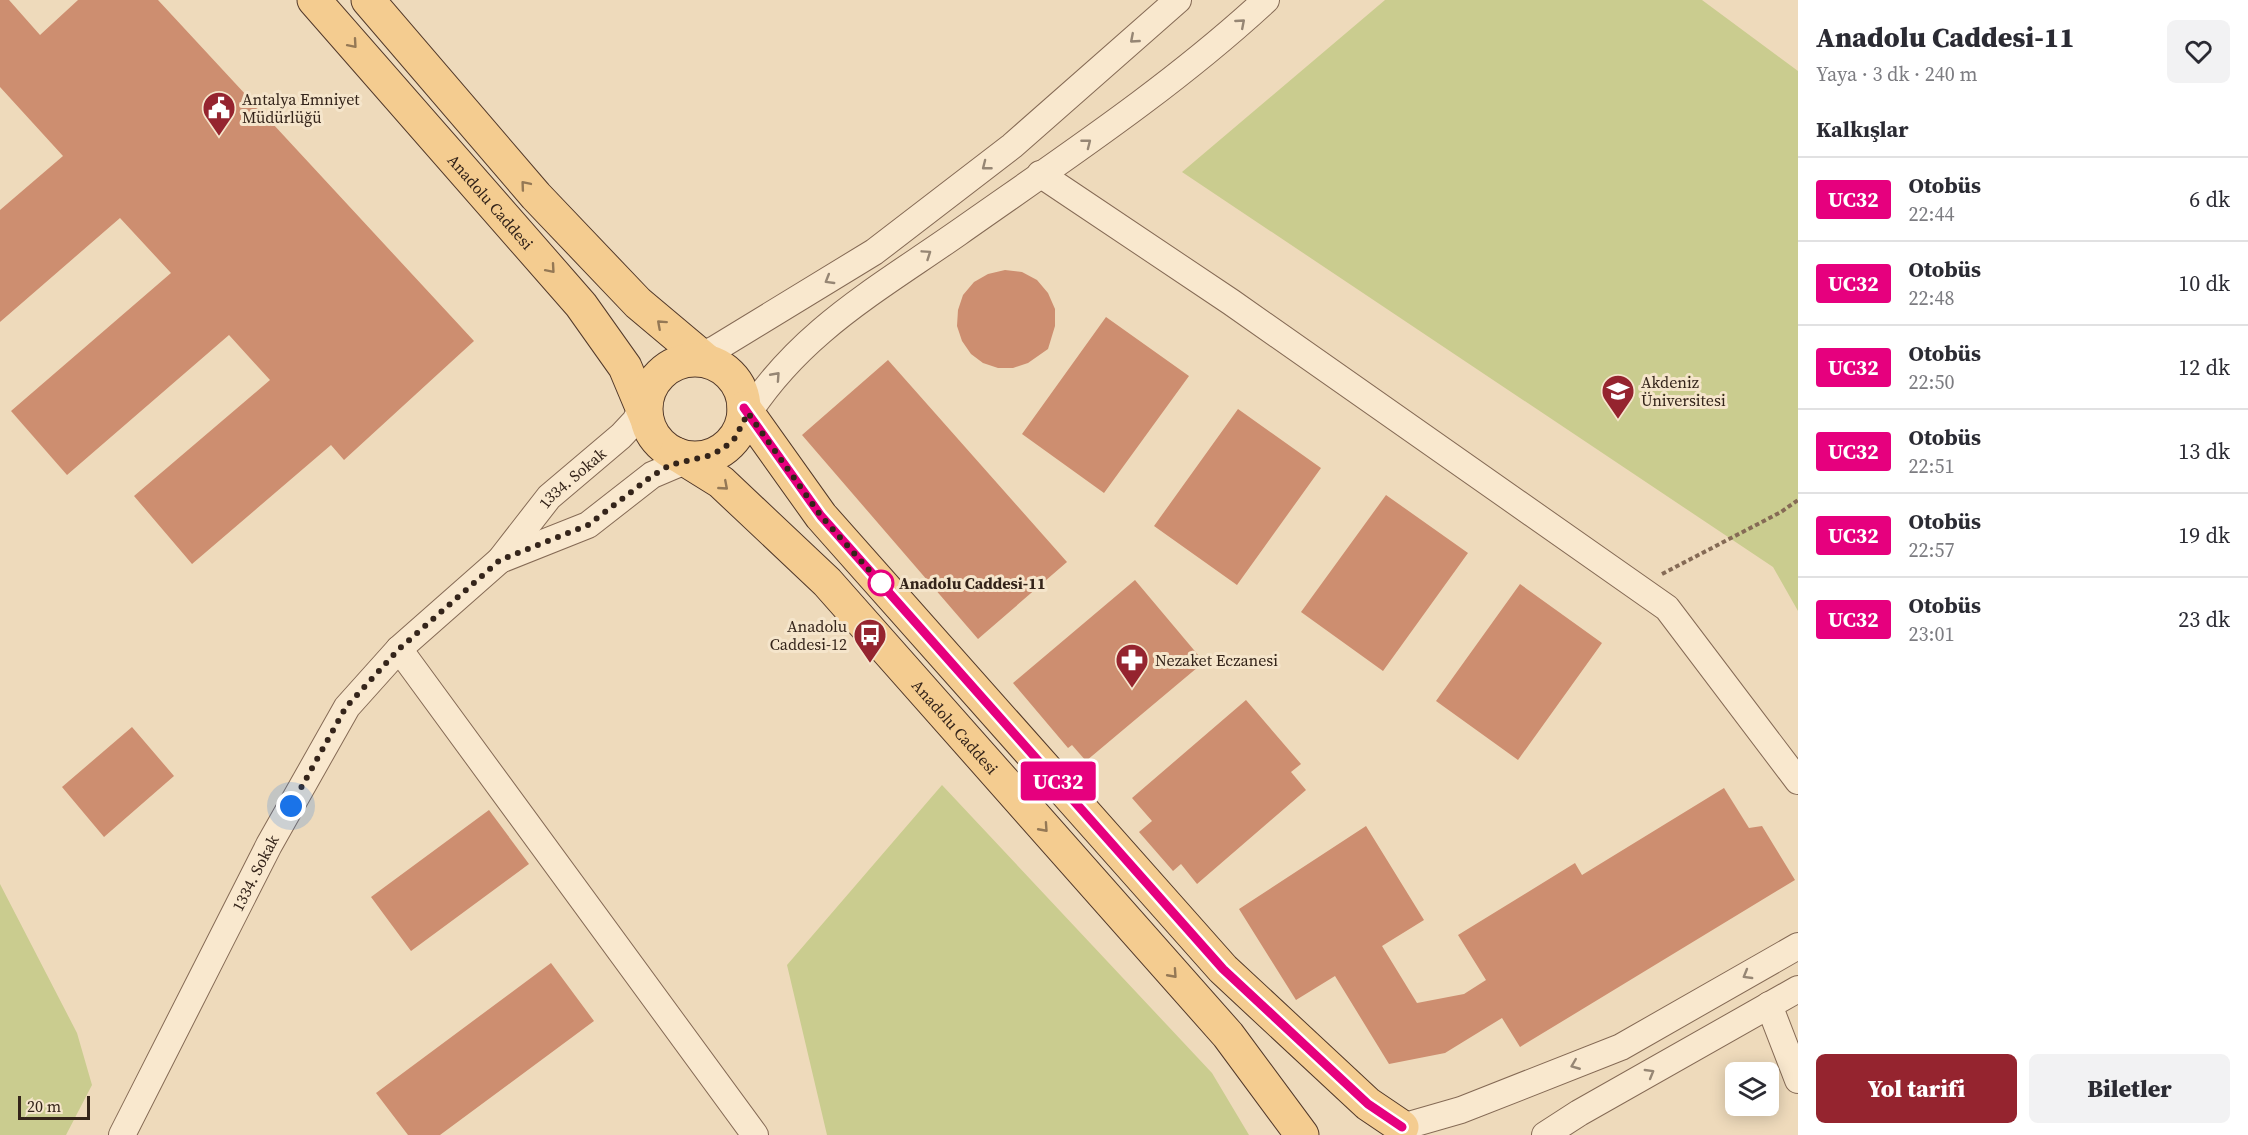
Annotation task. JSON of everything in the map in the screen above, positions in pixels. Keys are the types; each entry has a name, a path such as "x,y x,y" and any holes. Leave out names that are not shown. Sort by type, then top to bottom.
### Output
{"main road":[{"name":"Anadolu Caddesi","path":"314,0 581,305 625,367 645,408"},
{"path":"369,0 536,196 638,303 699,359 722,367 734,378 741,392 745,415 821,516 1223,969 1368,1104 1412,1131"},
{"path":"699,359 675,363 662,372 652,385 645,408 652,432 662,445 684,457 708,456 723,449 735,438 745,415"},
{"name":"Anadolu Caddesi","path":"684,457 720,482 827,582 1228,1035 1302,1135"},
{"path":"1365,1135 1384,1127 1412,1131"}],"street":[{"path":"699,359 874,252 1012,146 1178,0"},
{"path":"745,415 776,375 837,315 1040,174 1076,152 1238,27 1266,0"},
{"path":"1040,174 1231,302 1667,608 1798,781"},
{"name":"1334. Sokak","path":"122,1135 269,845 346,707 399,649 500,560 549,497 621,436 645,408"},
{"name":"1334. Sokak","path":"500,560 588,525 652,476 684,457"},
{"path":"399,649 755,1135"},
{"path":"1412,1131 1621,1047 1798,946"},
{"path":"1545,1135 1579,1113 1798,989"},
{"path":"1769,1005 1798,1080"}],"path":[{"path":"1662,574 1781,512 1798,500"}],"green space":[{"name":"Akdeniz Üniversitesi","path":"1385,0 1702,0 1798,71 1798,611 1773,567 1182,172"},
{"path":"942,785 1212,1073 1249,1135 827,1135 787,965"},
{"path":"0,884 77,1033 92,1085 66,1135 0,1135"}],"building":[{"path":"0,0 9,0 40,35 78,0 158,0 474,341 344,460 331,445 192,564 134,496 270,380 229,335 67,475 11,411 171,273 120,218 0,322 0,210 63,156 0,87"},
{"path":"1005,270 1022,272 1037,280 1048,293 1055,309 1055,326 1048,349 1028,363 1013,368 998,368 983,363 971,354 962,341 957,326 958,310 963,295 974,282 988,274"},
{"path":"1106,317 1189,376 1104,493 1022,434"},
{"path":"888,360 1067,562 978,639 802,435"},
{"path":"1238,409 1321,468 1237,585 1154,526"},
{"path":"1386,495 1468,553 1383,671 1301,612"},
{"path":"1135,580 1204,662 1086,761 1072,745 1068,748 1013,683"},
{"path":"1520,584 1602,643 1518,760 1436,701"},
{"path":"1246,700 1301,764 1291,772 1306,790 1197,884 1181,864 1173,871 1139,832 1152,821 1132,798"},
{"path":"132,727 174,776 104,837 62,787"},
{"path":"1724,788 1749,828 1762,826 1795,880 1520,1047 1502,1018 1445,1053 1389,1064 1335,976 1296,1000 1239,909 1366,826 1424,920 1382,946 1417,1003 1464,994 1486,980 1458,935 1575,863 1582,875"},
{"path":"489,810 529,864 411,951 371,897"},
{"path":"551,963 594,1021 440,1135 408,1135 376,1093"}],"bus line":[{"name":"UC32","path":"744,408 821,516 1223,969 1368,1104 1402,1127"}],"place":[{"name":"Antalya Emniyet Müdürlüğü","path":"219,137"},
{"name":"Akdeniz Üniversitesi","path":"1618,420"},
{"name":"Anadolu Caddesi-11","path":"881,583"},
{"name":"Anadolu Caddesi-12","path":"870,664"},
{"name":"Nezaket Eczanesi","path":"1132,689"}],"route":[{"path":"291,806 346,707 399,649 500,560 588,525 670,465 708,456 723,449 735,438 748,413 821,516 885,588 881,583"}]}
